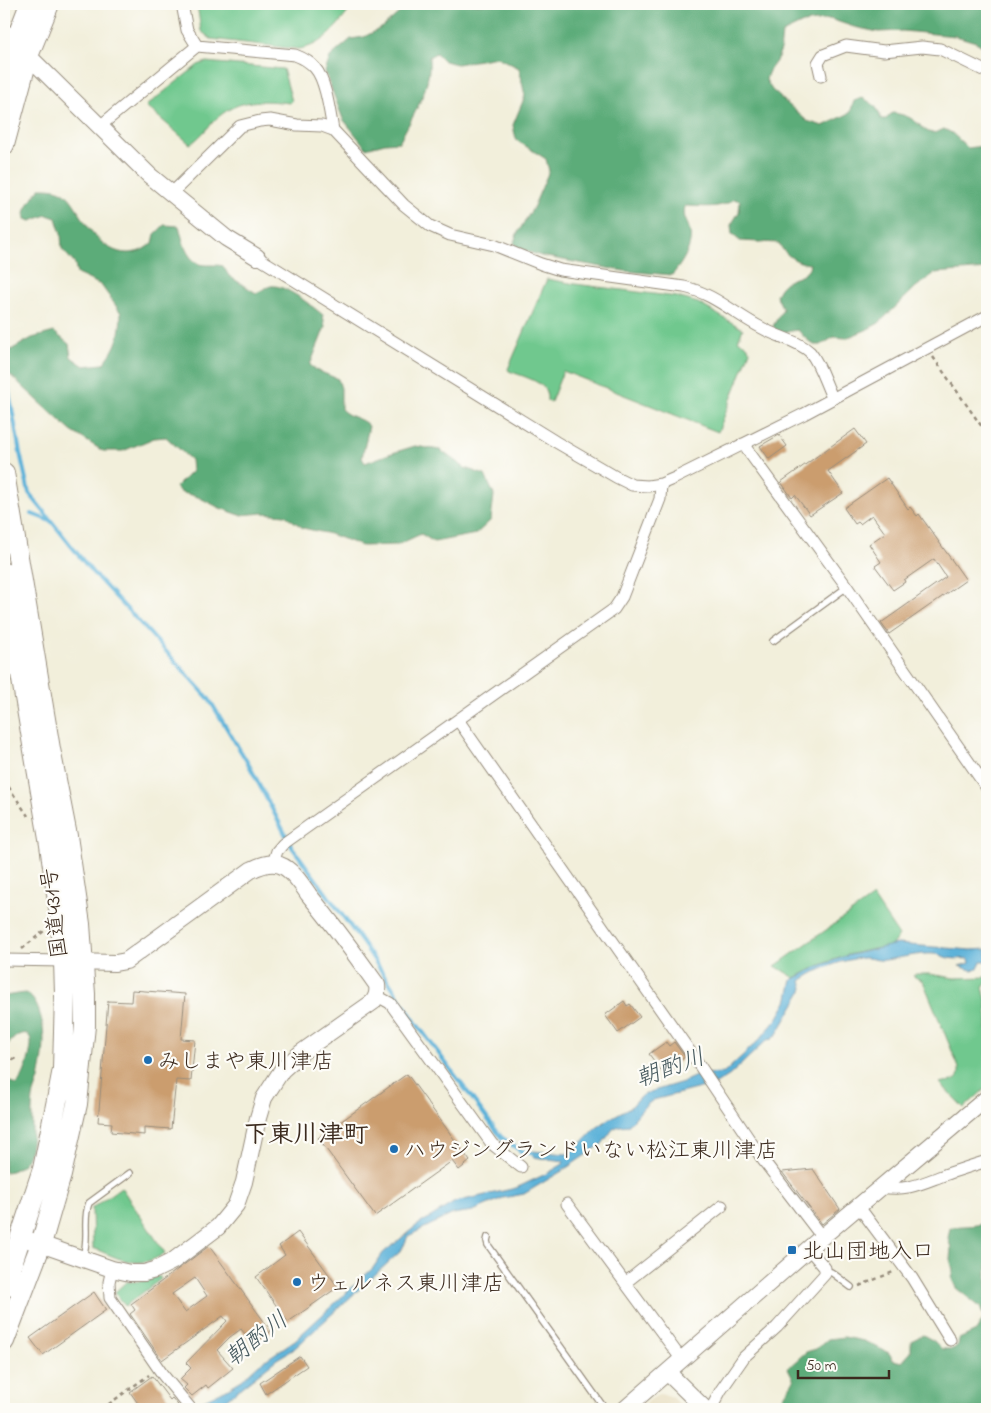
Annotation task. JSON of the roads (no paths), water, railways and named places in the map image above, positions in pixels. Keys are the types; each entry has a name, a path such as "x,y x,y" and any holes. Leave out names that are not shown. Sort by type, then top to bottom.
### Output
{"highway":[{"path":"4,82 15,44 30,4"},
{"path":"4,145 15,44 49,4"},
{"name":"国道431号","path":"4,473 50,749 67,836 80,924 65,1026 63,1069 43,1169 4,1286"},
{"name":"国道431号","path":"4,573 50,845 85,1026 77,1104 61,1175 41,1244 4,1341"}],"street":[{"path":"182,4 188,30 197,46"},
{"path":"15,44 149,174 226,238 531,427 616,478 632,485 661,484 804,414 832,397 987,316"},
{"path":"100,126 197,46 295,55 308,61 317,70 328,98 333,130"},
{"path":"821,76 818,63 823,55 849,46 884,51 922,47 940,49 987,72"},
{"path":"172,194 240,126 260,120 270,120 297,126 322,126 333,130 404,205 430,226 450,235 478,240 501,247 560,270 684,287 703,292 761,328 799,344 808,351 817,364 832,397"},
{"path":"743,444 847,587 987,788"},
{"path":"273,863 277,852 283,844 614,609 622,597 660,499 661,484"},
{"path":"458,720 700,1066 763,1160 822,1237"},
{"path":"9,960 115,964 126,961 251,870 273,863 281,865 292,874 340,933 377,985 377,996 373,1002 292,1060 274,1080 264,1098 247,1170 236,1204 218,1227 173,1261 155,1270 144,1273 130,1273 112,1269 21,1237"},
{"path":"377,996 390,1003 492,1144 521,1167"},
{"path":"625,1409 822,1237 987,1098"},
{"path":"882,1187 896,1189 920,1185 987,1161"},
{"path":"567,1204 682,1360"},
{"path":"625,1283 722,1206"},
{"path":"858,1207 904,1267 950,1340"},
{"path":"711,1409 721,1390 744,1357 777,1327 824,1276 825,1270 809,1250"},
{"path":"112,1269 109,1282 110,1298 159,1369 190,1408"},
{"path":"668,1373 705,1409"}],"lane":[{"path":"773,641 847,587"},
{"path":"82,1259 87,1246 87,1211 89,1203 130,1173"},
{"path":"488,1238 488,1245 605,1409"},
{"path":"825,1270 831,1272 849,1286"}],"water":[{"path":"897,944 971,950 987,949 987,961 981,961 978,969 971,970 959,966 970,963 969,959 951,958 936,954 882,960 859,958 832,965 814,973 801,981 803,988 801,993 777,1034 772,1039 767,1040 730,1075 716,1084 653,1100 644,1107 629,1125 613,1129 602,1144 524,1194 503,1198 473,1211 453,1214 408,1236 402,1250 295,1348 277,1359 214,1409 194,1409 202,1401 242,1380 258,1365 295,1340 373,1268 383,1253 416,1226 455,1202 516,1188 548,1173 563,1164 564,1161 533,1157 533,1151 567,1154 577,1148 595,1129 632,1106 640,1097 650,1092 683,1082 700,1074 724,1073 759,1040 777,1019 787,1002 792,980 819,966 846,956"}],"waterway":[{"path":"7,381 29,493 92,572 209,699 249,765 292,847 362,942 419,1027 501,1137 521,1151 536,1154"},
{"path":"32,514 50,521"}],"place":[{"name":"みしまや東川津店","path":"148,1060"},
{"name":"ハウジングランドいない松江東川津店","path":"394,1149"},
{"name":"北山団地入口","path":"792,1250"},
{"name":"ウェルネス東川津店","path":"297,1282"}],"district":[{"name":"下東川津町","path":"306,1133"}],"water label":[{"name":"朝酌川","path":"670,1067"},
{"name":"朝酌川","path":"256,1338"}]}
